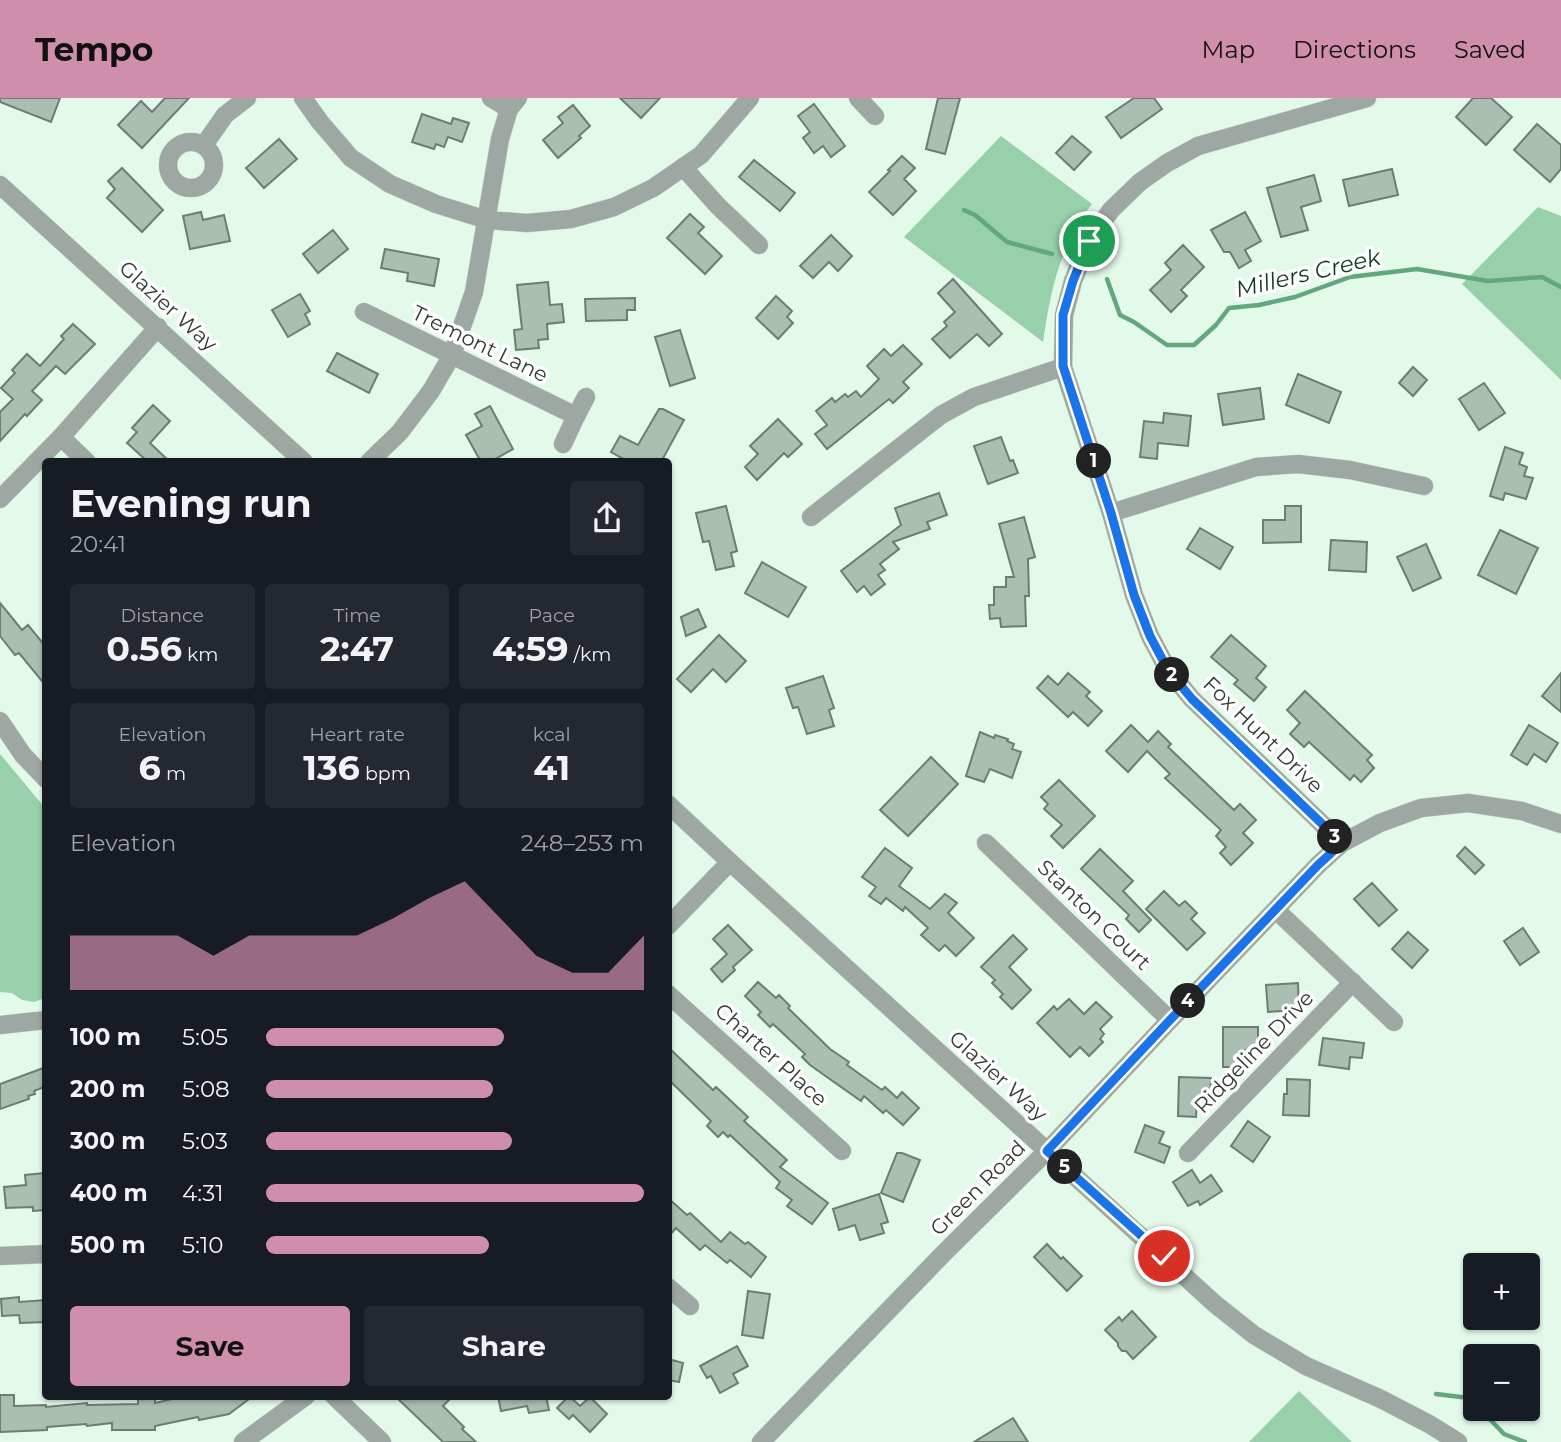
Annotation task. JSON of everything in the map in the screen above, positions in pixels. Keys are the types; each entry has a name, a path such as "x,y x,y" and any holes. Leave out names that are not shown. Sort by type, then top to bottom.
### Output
{"street":[{"path":"204,145 225,115 247,98"},
{"path":"303,98 351,158 390,184 436,204 487,220 527,223 571,219 614,207 653,188 701,155 750,98"},
{"path":"373,458 400,432 431,391 452,355 474,292 500,139 513,103 491,98"},
{"path":"858,98 875,116"},
{"name":"Fox Hunt Drive","path":"1342,843 1192,699 1168,670 1150,636 1134,595 1111,513 1063,366 1063,315 1089,241 1111,210 1167,163 1198,146 1367,98"},
{"path":"683,167 718,206 759,245"},
{"name":"Glazier Way","path":"0,184 300,458"},
{"name":"Tremont Lane","path":"364,312 576,416"},
{"path":"0,499 61,437 158,327"},
{"path":"811,517 941,415 974,397 1063,366"},
{"path":"563,444 586,397"},
{"path":"61,437 83,458"},
{"path":"1111,513 1256,467 1298,464 1350,470 1424,486"},
{"path":"0,721 23,755 42,775"},
{"name":"Green Road","path":"761,1442 1047,1151 1342,843 1380,823 1421,808 1468,803 1522,811 1561,824"},
{"name":"Glazier Way","path":"672,808 1215,1304 1254,1335 1306,1366 1381,1399 1458,1442"},
{"name":"Stanton Court","path":"986,843 1170,1020"},
{"path":"672,922 730,862"},
{"path":"1276,910 1394,1022"},
{"name":"Ridgeline Drive","path":"1188,1153 1353,982"},
{"name":"Charter Place","path":"672,998 842,1151"},
{"path":"0,1025 42,1020"},
{"path":"0,1256 42,1254"},
{"path":"672,1290 690,1306"},
{"path":"243,1442 301,1400"},
{"path":"338,1400 382,1442"}],"green space":[{"path":"1001,136 1092,204 1064,252 1049,305 1043,342 904,237"},
{"path":"1538,207 1561,216 1561,380 1462,284"},
{"path":"0,754 42,804 42,999 34,1002 22,1000 12,993 0,992"},
{"path":"1299,1391 1352,1442 1249,1442"}],"building":[{"path":"0,98 60,98 51,122 0,102"},
{"path":"165,98 189,98 142,148 118,125 141,101 152,112"},
{"path":"620,98 660,98 641,118"},
{"path":"938,98 960,98 945,154 926,149"},
{"path":"1134,98 1154,98 1162,109 1121,138 1106,117"},
{"path":"1473,98 1491,98 1512,117 1486,145 1456,117"},
{"path":"814,104 845,146 831,157 823,146 814,153 803,138 810,132 798,116"},
{"path":"573,105 590,126 579,136 581,138 558,158 543,140 563,123 558,117"},
{"path":"422,114 451,124 453,118 469,123 462,142 448,137 444,147 436,144 434,149 412,142"},
{"path":"1537,124 1561,145 1561,169 1550,182 1514,150"},
{"path":"1072,136 1091,152 1074,170 1056,153"},
{"path":"279,139 297,159 264,188 246,168"},
{"path":"902,156 915,168 904,179 916,191 893,215 869,192"},
{"path":"754,160 795,193 780,211 739,177"},
{"path":"122,168 163,210 142,232 107,198 115,189 108,181"},
{"path":"1392,169 1398,195 1349,206 1343,180"},
{"path":"1314,175 1321,201 1301,207 1308,230 1281,237 1267,188"},
{"path":"201,212 203,220 224,215 230,241 190,249 183,216"},
{"path":"1245,212 1261,241 1245,250 1251,261 1239,268 1230,252 1224,252 1211,230"},
{"path":"690,214 704,227 698,233 722,256 705,274 667,238"},
{"path":"333,230 348,249 318,273 303,254"},
{"path":"831,235 852,256 838,271 829,262 813,278 800,266"},
{"path":"1183,245 1204,267 1181,290 1187,296 1171,312 1150,290 1171,270 1165,263"},
{"path":"385,249 439,259 434,286 407,281 408,273 381,268"},
{"path":"953,279 1002,334 989,346 977,334 950,358 932,339 947,326 944,322 955,312 938,293"},
{"path":"548,282 550,305 562,304 564,322 547,324 548,339 538,340 539,348 516,350 514,330 522,329 517,285"},
{"path":"300,294 310,311 305,314 310,324 288,337 272,310"},
{"path":"776,296 792,311 787,317 793,323 778,339 756,318"},
{"path":"635,298 635,310 627,310 627,320 586,321 585,299"},
{"path":"73,324 95,344 65,374 56,366 32,391 42,400 0,441 0,412 13,399 1,388 15,373 12,370 27,354 40,366 64,339 61,336"},
{"path":"680,330 695,378 670,386 655,337"},
{"path":"903,345 922,364 903,382 909,388 893,403 889,399 827,449 815,434 827,425 816,411 832,398 835,402 845,394 848,397 856,391 861,397 879,379 867,366 884,349 891,356"},
{"path":"337,353 378,374 369,393 327,371"},
{"path":"1413,367 1427,380 1413,396 1399,383"},
{"path":"1298,374 1341,392 1329,423 1286,405"},
{"path":"1484,383 1505,413 1479,430 1459,399"},
{"path":"1260,388 1264,419 1223,425 1218,394"},
{"path":"153,405 170,421 150,443 166,458 144,458 127,443 137,432 132,428"},
{"path":"490,406 513,449 497,458 479,458 466,435 482,426 475,414"},
{"path":"659,409 684,420 663,458 622,458 611,452 620,436 638,445"},
{"path":"1164,413 1191,416 1188,446 1158,443 1157,459 1140,457 1144,421 1163,423"},
{"path":"778,419 802,444 788,457 784,453 757,480 745,467 758,454 750,446"},
{"path":"1001,437 1010,461 1013,460 1018,473 988,484 974,446"},
{"path":"1505,447 1523,453 1519,464 1527,467 1524,476 1533,478 1526,499 1505,493 1503,500 1490,496"},
{"path":"939,493 947,515 927,522 930,529 893,542 899,549 880,564 885,570 878,575 885,584 871,595 864,586 857,592 841,571 901,525 895,508"},
{"path":"726,506 737,551 731,553 734,566 716,570 709,541 703,542 696,513"},
{"path":"1285,506 1301,506 1301,542 1263,543 1263,520 1285,520"},
{"path":"1024,517 1035,557 1028,559 1029,596 1025,596 1026,626 1001,627 1000,618 990,619 989,605 994,605 994,587 1006,587 1006,577 1014,577 999,524"},
{"path":"1200,528 1233,547 1220,569 1187,549"},
{"path":"1500,530 1538,548 1516,594 1478,575"},
{"path":"1331,540 1367,542 1366,572 1329,570"},
{"path":"1426,544 1441,578 1413,591 1397,557"},
{"path":"762,562 806,587 788,617 745,593"},
{"path":"0,603 22,630 28,625 42,642 42,681 19,653 15,655 0,636"},
{"path":"698,609 706,627 686,636 681,617"},
{"path":"719,635 746,661 726,682 713,669 691,692 677,679"},
{"path":"1231,635 1266,666 1256,678 1266,687 1254,701 1234,684 1238,680 1211,657"},
{"path":"1068,673 1090,692 1086,696 1102,711 1088,726 1073,712 1068,717 1037,688 1048,676 1058,685"},
{"path":"1561,673 1561,712 1542,696"},
{"path":"823,676 834,708 829,710 834,726 807,734 798,707 793,708 786,688"},
{"path":"1305,691 1372,755 1367,760 1374,768 1361,782 1354,775 1350,780 1309,742 1304,747 1290,734 1300,723 1287,710"},
{"path":"1131,725 1148,742 1158,731 1171,744 1168,747 1234,810 1240,804 1256,820 1243,833 1253,843 1231,865 1220,853 1226,847 1216,836 1221,830 1165,778 1170,774 1147,751 1128,772 1106,751"},
{"path":"1529,725 1558,743 1546,762 1534,754 1527,765 1511,755"},
{"path":"980,732 994,738 995,735 1008,739 1007,741 1014,744 1012,749 1021,752 1012,778 990,769 984,782 966,776"},
{"path":"931,757 958,784 908,836 880,810"},
{"path":"1059,780 1095,816 1063,848 1051,836 1062,825 1044,809 1048,804 1041,797"},
{"path":"1465,847 1484,865 1475,874 1457,856"},
{"path":"885,848 912,868 899,886 930,909 945,894 957,903 948,913 974,938 956,956 945,945 939,951 921,935 928,928 905,907 903,911 886,898 881,904 869,896 876,887 862,877"},
{"path":"1100,849 1133,881 1123,891 1151,920 1139,932 1126,919 1129,915 1081,869"},
{"path":"1372,883 1397,910 1379,926 1354,899"},
{"path":"1164,891 1179,906 1185,901 1197,913 1191,919 1205,933 1187,950 1146,909"},
{"path":"728,925 752,950 733,967 735,970 722,982 711,969 727,954 713,939"},
{"path":"1523,928 1539,952 1520,965 1504,941"},
{"path":"1408,932 1428,950 1412,968 1392,949"},
{"path":"1013,935 1027,949 1009,967 1031,990 1012,1009 1000,997 1003,994 992,983 995,980 981,967"},
{"path":"758,982 776,998 779,995 790,1006 788,1008 830,1049 849,1062 847,1065 882,1090 885,1087 897,1098 902,1092 919,1108 903,1125 886,1110 883,1113 864,1096 861,1101 810,1065 802,1057 805,1054 773,1024 770,1027 758,1015 761,1012 745,996"},
{"path":"1298,983 1299,1010 1268,1012 1266,985"},
{"path":"1069,999 1084,1014 1096,1002 1112,1017 1100,1029 1104,1034 1100,1039 1103,1042 1089,1056 1080,1047 1070,1057 1037,1023 1054,1006 1057,1010"},
{"path":"1223,1027 1258,1027 1258,1050 1245,1050 1245,1067 1223,1067"},
{"path":"1323,1038 1364,1043 1362,1058 1350,1057 1349,1069 1319,1065"},
{"path":"672,1051 713,1090 716,1087 748,1117 744,1121 787,1160 780,1167 828,1203 812,1224 787,1206 792,1200 776,1188 780,1182 730,1135 728,1137 723,1132 718,1137 707,1126 711,1121 672,1083"},
{"path":"42,1068 42,1088 28,1096 29,1099 0,1109 0,1084"},
{"path":"1179,1077 1211,1078 1210,1101 1197,1101 1196,1117 1178,1116"},
{"path":"1287,1079 1310,1080 1309,1116 1283,1115"},
{"path":"1248,1121 1270,1137 1253,1162 1231,1146"},
{"path":"1145,1125 1164,1132 1159,1143 1170,1147 1164,1163 1135,1152"},
{"path":"897,1153 920,1160 903,1202 881,1193"},
{"path":"1192,1170 1200,1183 1211,1175 1222,1191 1200,1205 1198,1201 1188,1206 1173,1182"},
{"path":"42,1173 42,1210 33,1211 33,1207 6,1208 4,1187 26,1185 25,1175"},
{"path":"879,1194 888,1222 881,1224 884,1233 860,1240 855,1225 839,1230 833,1209"},
{"path":"672,1202 687,1215 690,1213 721,1242 730,1232 766,1257 751,1277 730,1260 727,1263 705,1245 700,1250 676,1228 672,1232"},
{"path":"1047,1244 1082,1276 1067,1291 1034,1257"},
{"path":"748,1291 770,1294 763,1338 742,1335"},
{"path":"19,1297 19,1302 42,1300 42,1322 20,1323 19,1315 2,1316 1,1299"},
{"path":"1132,1311 1156,1337 1133,1359 1126,1351 1122,1351 1105,1330 1119,1317 1122,1321"},
{"path":"737,1346 748,1366 733,1374 738,1383 720,1393 711,1376 707,1378 700,1366"},
{"path":"672,1360 683,1363 679,1382 672,1381"},
{"path":"0,1395 14,1395 14,1406 46,1407 87,1403 138,1404 138,1400 155,1400 155,1403 168,1400 248,1400 229,1414 155,1426 155,1430 112,1430 112,1423 0,1432"},
{"path":"399,1400 449,1400 443,1406 476,1442 443,1442"},
{"path":"499,1400 547,1400 549,1410 529,1413 527,1406 501,1411"},
{"path":"565,1400 573,1400 580,1406 587,1400 593,1400 607,1414 590,1432 573,1415 569,1419 557,1408"},
{"path":"1013,1418 1028,1442 974,1442"}],"waterway":[{"name":"Millers Creek","path":"964,210 975,215 1007,242 1052,254"},
{"name":"Millers Creek","path":"1107,279 1120,315 1167,345 1194,345 1216,325 1229,308 1295,297 1350,277 1417,269 1488,281 1542,277 1561,287"},
{"name":"Millers Creek","path":"1436,1394 1463,1397"},
{"name":"Millers Creek","path":"1492,1421 1504,1434 1525,1442"}],"route":[{"path":"1089,241 1063,315 1063,366 1111,513 1134,595 1150,636 1168,670 1192,699 1342,843 1318,865 1047,1151 1164,1256"}]}
